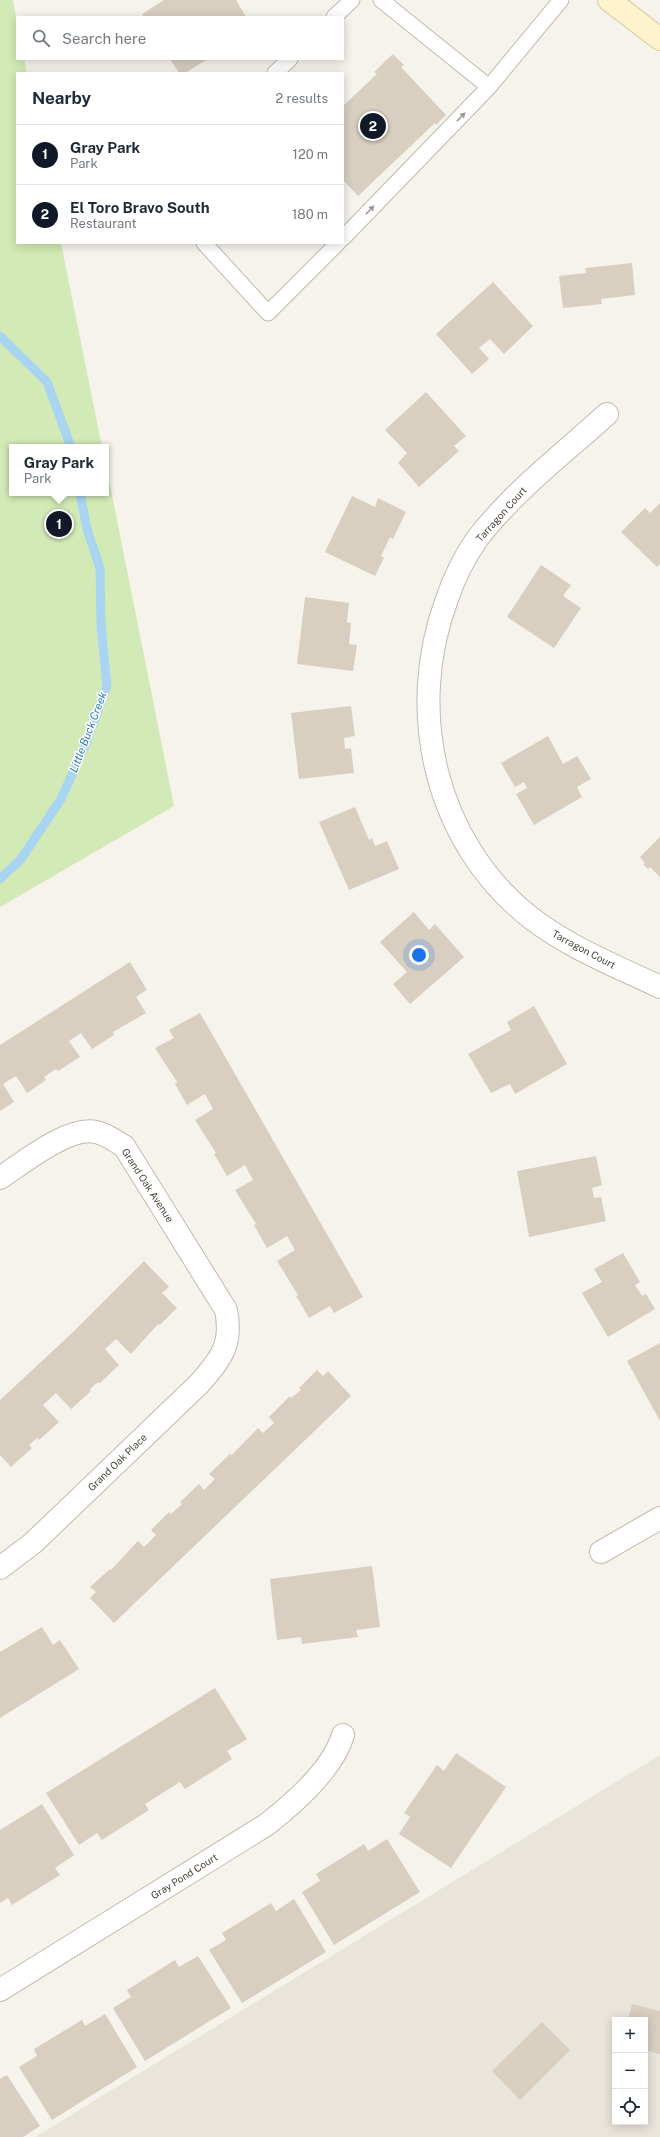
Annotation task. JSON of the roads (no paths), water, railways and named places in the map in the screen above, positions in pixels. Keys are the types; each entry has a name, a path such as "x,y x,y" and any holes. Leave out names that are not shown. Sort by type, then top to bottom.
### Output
{"street":[{"path":"609,0 660,39"},
{"name":"Tarragon Court","path":"607,414 514,497 478,539 456,575 436,628 431,655 427,696 428,725 438,779 448,805 474,856 500,888 531,918 554,934 660,987"},
{"name":"Grand Oak Avenue","path":"0,1178 62,1139 82,1132 96,1132 124,1146 226,1310 230,1328 225,1347"},
{"name":"Grand Oak Place","path":"0,1568 33,1543 199,1384 214,1367 225,1347"},
{"path":"601,1552 660,1518"},
{"name":"Gray Pond Court","path":"0,1990 266,1825 290,1806 320,1773 341,1741 343,1735"}],"lane":[{"path":"335,16 352,0"},
{"path":"381,0 489,87"},
{"path":"344,235 489,87 561,0"},
{"path":"276,72 289,60"},
{"path":"205,244 268,313 335,244"}],"waterway":[{"name":"Little Buck Creek","path":"0,336 47,382 70,444"},
{"name":"Little Buck Creek","path":"0,879 21,859 61,799 84,748 107,686 101,626 100,568 87,529 81,496"}],"place":[{"name":"El Toro Bravo South","path":"373,126"},
{"name":"Gray Park","path":"59,524"}]}
